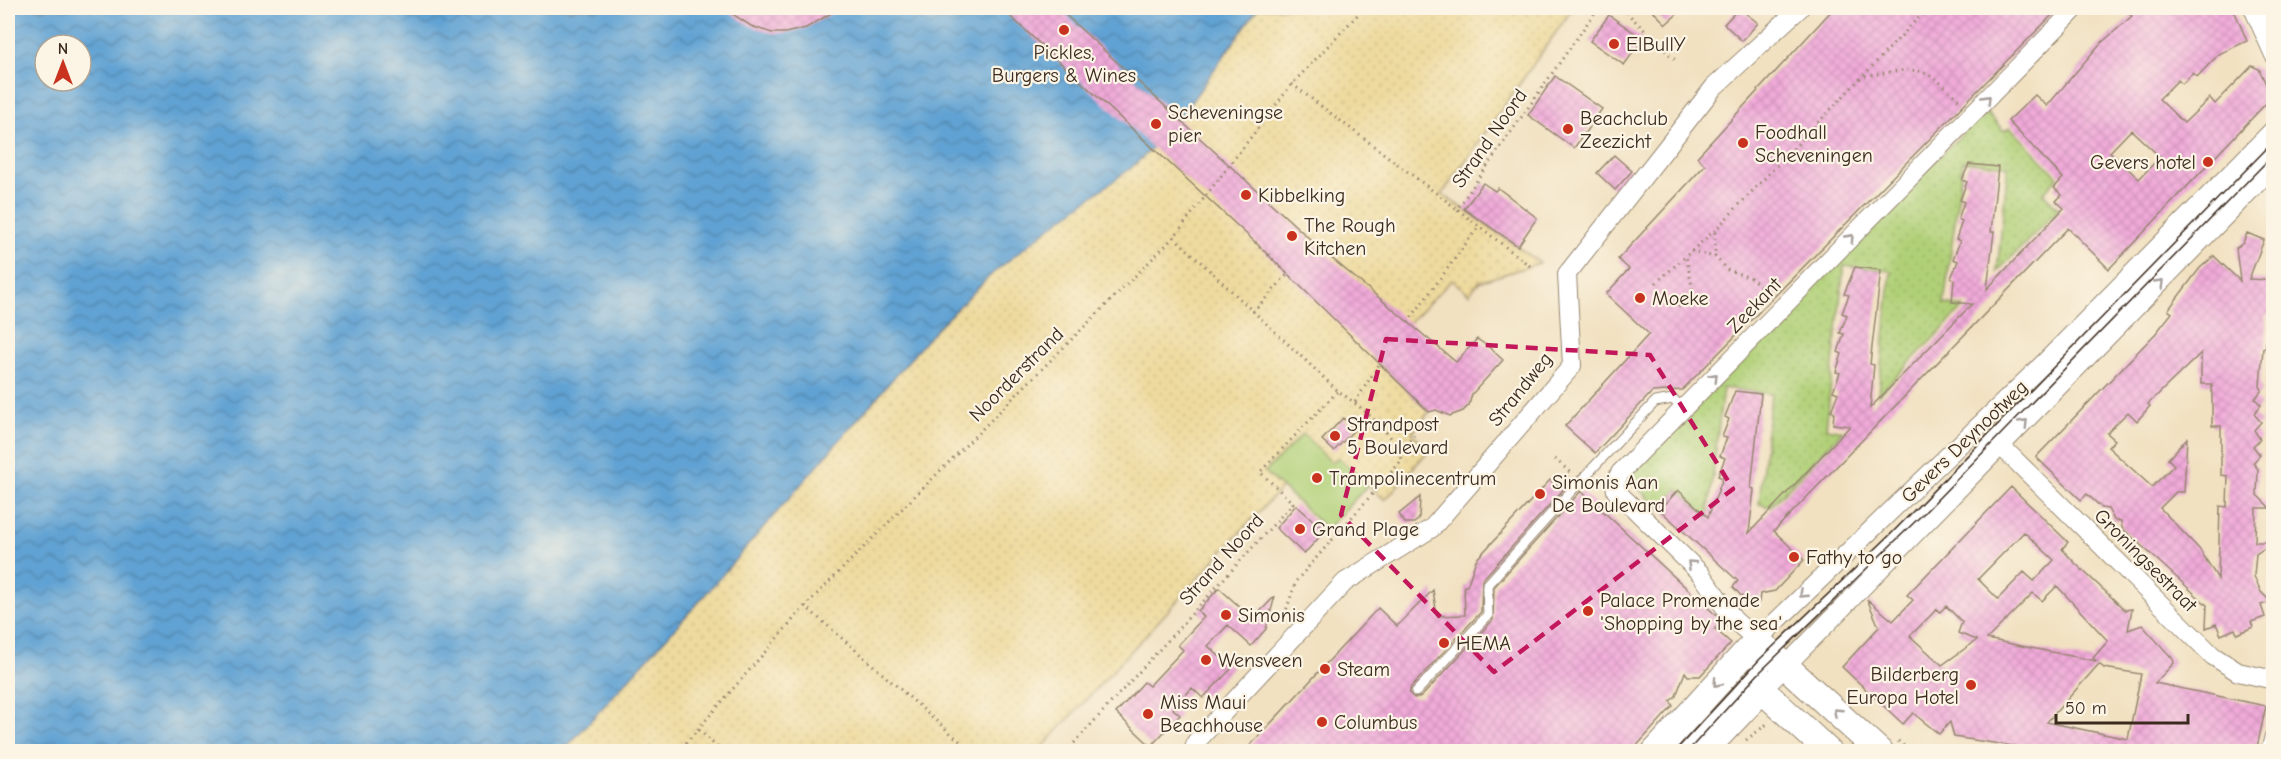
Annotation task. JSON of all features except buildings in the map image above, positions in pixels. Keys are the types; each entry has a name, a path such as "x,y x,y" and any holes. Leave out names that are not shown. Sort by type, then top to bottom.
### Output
{"main road":[{"path":"1768,663 1890,747"},
{"path":"1768,663 1829,752"},
{"name":"Gevers Deynootweg","path":"1655,752 1768,663"},
{"name":"Gevers Deynootweg","path":"1703,752 1768,663"}],"street":[{"name":"Strandweg","path":"1193,752 1196,742 1345,582 1432,528 1572,366 1567,274 1714,87 1800,8"},
{"name":"Zeekant","path":"1768,663 1700,573 1616,491 1615,483 1620,473 2076,8"},
{"path":"2253,8 2274,55"},
{"name":"Gevers Deynootweg","path":"1768,663 2042,365 2274,129"},
{"name":"Gevers Deynootweg","path":"1768,663 2002,447 2270,176"},
{"name":"Groningsestraat","path":"2002,447 2213,656 2238,672 2274,680"},
{"path":"2270,752 2274,736"}],"lane":[{"name":"Gevers Deynootweg","path":"1681,752 1892,540 2274,147"},
{"path":"1416,692 1488,615 1487,585 1655,402 1673,399 1683,409"}],"path":[{"name":"Noorderstrand","path":"678,752 805,606 1174,237 1292,84 1364,8"},
{"name":"Strand Noord","path":"1530,266 1457,209 1598,8"},
{"path":"1622,8 1677,62"},
{"path":"1656,283 1715,230 1928,8"},
{"path":"1863,76 1907,70 1932,74 1963,105"},
{"path":"1292,84 1457,209"},
{"path":"1408,322 1479,226"},
{"path":"1715,230 1716,257"},
{"path":"1174,237 1401,448 1402,460 1296,582 1286,611"},
{"path":"1253,312 1288,274 1254,241"},
{"path":"1691,251 1716,257 1728,270 1757,282 1773,298"},
{"path":"1678,307 1693,292 1686,256"},
{"path":"1354,402 1380,363"},
{"name":"Strand Noord","path":"1066,752 1293,503 1260,472 1338,391"},
{"path":"1401,448 1414,435"},
{"path":"1555,459 1575,477"},
{"path":"805,606 972,752"},
{"path":"699,730 722,752"},
{"path":"1890,747 1921,752"}],"highlighted area":[{"path":"1386,339 1650,355 1733,489 1494,672 1341,515"}],"green space":[{"path":"1985,111 2004,131 2010,127 2058,177 2043,193 2059,209 1997,272 2008,166 1963,161 1944,304 1964,307 1878,395 1891,271 1844,266 1826,428 1843,431 1770,507 1759,504 1771,394 1723,388 1708,517 1678,490 1660,510 1625,475"},
{"name":"Trampolinecentrum","path":"1303,434 1332,463 1338,457 1368,485 1327,529 1265,472"}],"sand":[{"path":"1258,8 1573,8 1442,194 1540,263 1479,282 1469,294 1452,280 1373,358 1429,412 1412,433 1429,450 1385,500 1368,485 1327,529 1282,487 1039,751 562,752 696,605 937,328 993,273 1049,228 1131,168 1149,151 1184,112"}],"water":[{"path":"8,8 1258,8 1184,112 1149,151 1131,168 1049,228 993,273 937,328 696,605 562,752 8,751"}],"tram line":[{"path":"1674,752 1760,659 1890,535 2274,141"},
{"path":"1687,752 1761,671 1925,512 2274,154"}],"place":[{"name":"Pickles, Burgers & Wines","path":"1064,30"},
{"name":"ElBullY","path":"1614,44"},
{"name":"Scheveningse pier","path":"1156,124"},
{"name":"Beachclub Zeezicht","path":"1568,129"},
{"name":"Foodhall Scheveningen","path":"1743,143"},
{"name":"Gevers hotel","path":"2208,162"},
{"name":"Kibbelking","path":"1246,195"},
{"name":"The Rough Kitchen","path":"1292,236"},
{"name":"Moeke","path":"1640,298"},
{"name":"Strandpost 5 Boulevard","path":"1335,436"},
{"name":"Trampolinecentrum","path":"1317,478"},
{"name":"Simonis Aan De Boulevard","path":"1540,494"},
{"name":"Grand Plage","path":"1300,529"},
{"name":"Fathy to go","path":"1794,557"},
{"name":"Palace Promenade 'Shopping by the sea'","path":"1588,611"},
{"name":"Simonis","path":"1226,615"},
{"name":"HEMA","path":"1444,643"},
{"name":"Wensveen","path":"1206,660"},
{"name":"Steam","path":"1325,669"},
{"name":"Bilderberg Europa Hotel","path":"1971,685"},
{"name":"Miss Maui Beachhouse","path":"1148,714"},
{"name":"Columbus","path":"1322,722"}]}
